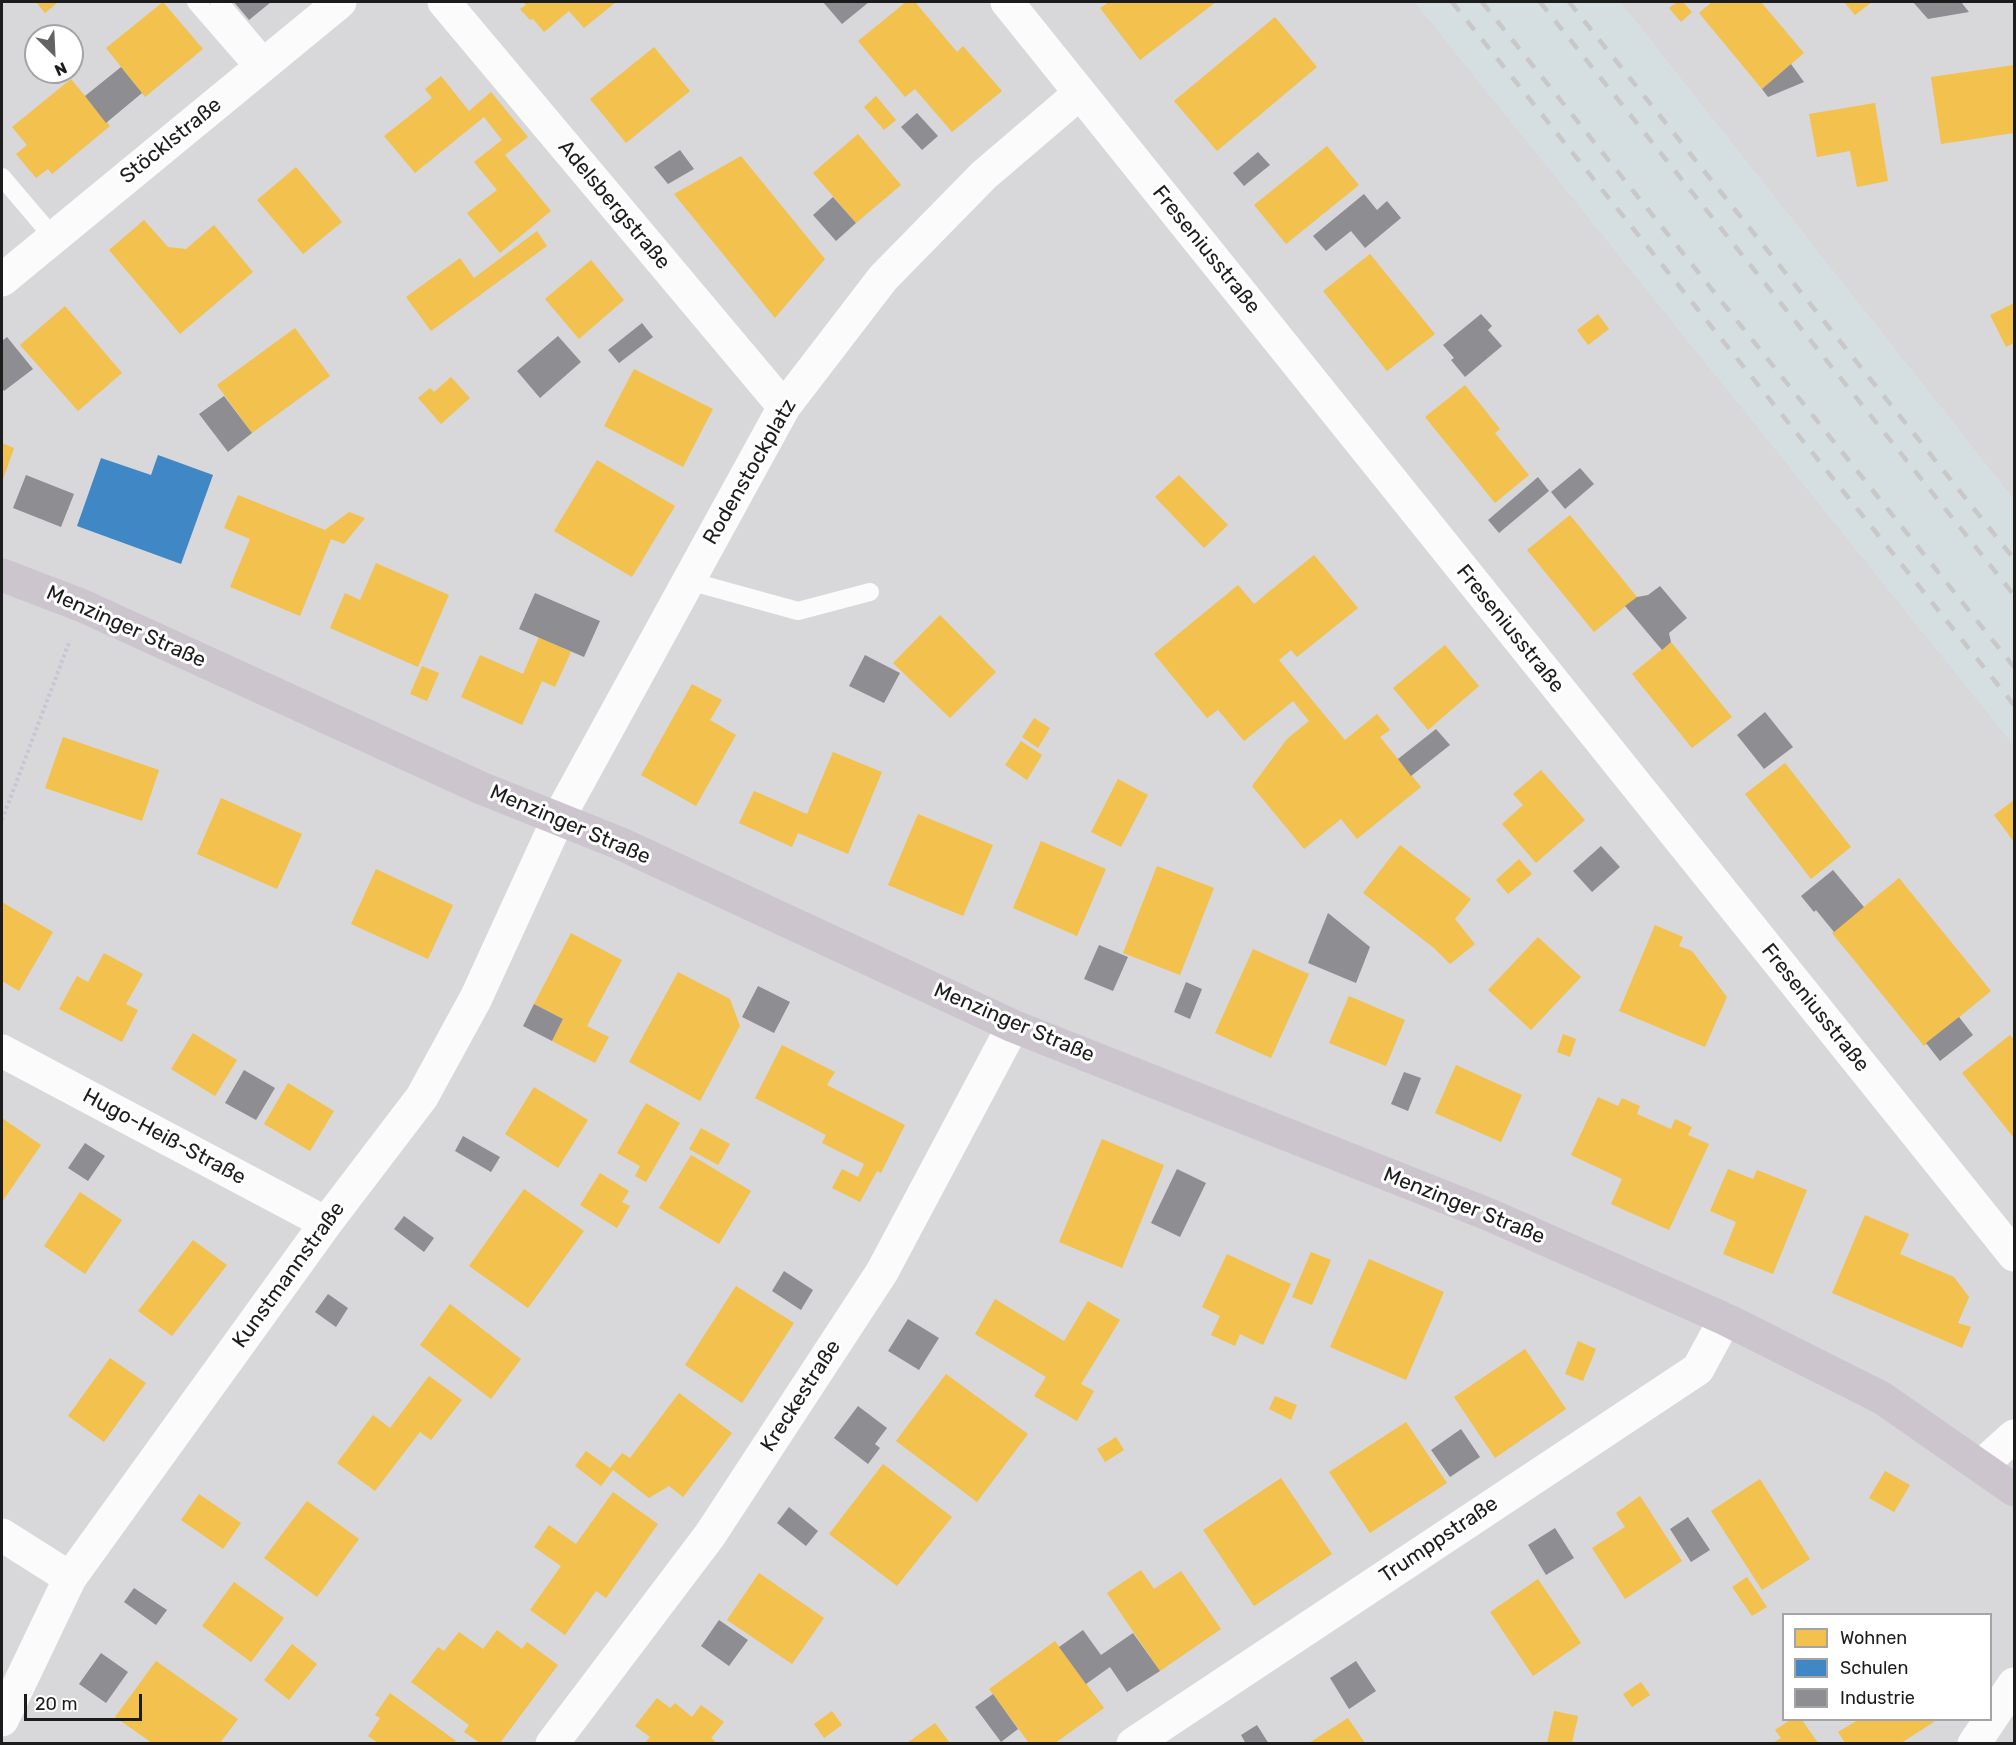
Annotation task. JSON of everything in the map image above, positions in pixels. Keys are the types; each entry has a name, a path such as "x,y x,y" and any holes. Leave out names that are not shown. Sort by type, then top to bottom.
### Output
{"street":[{"name":"Stöcklstraße","path":"2,280 340,2"},
{"name":"Adelsbergstraße","path":"444,2 784,407"},
{"name":"Freseniusstraße","path":"1007,2 2014,1255"},
{"name":"Rodenstockplatz","path":"558,819 784,407 883,278 984,175 1080,93"},
{"name":"Menzinger Straße","path":"2,575 83,606 481,788 619,843 1013,1026 1490,1215 1725,1318 1882,1398 2014,1490"},
{"name":"Kunstmannstraße","path":"2,1720 70,1578 326,1222 422,1097 476,998 558,819"},
{"name":"Kreckestraße","path":"560,1740 710,1535 882,1272 1013,1026"},
{"name":"Hugo-Heiß-Straße","path":"2,1051 326,1222"},
{"name":"Trumppstraße","path":"1133,1743 1698,1369 1725,1318"},
{"path":"1981,1466 2014,1436"},
{"path":"2,1534 70,1578"},
{"path":"1992,1716 2014,1684"},
{"path":"1974,1743 1989,1721"}],"lane":[{"path":"196,2 262,66"},
{"path":"219,2 262,66"},
{"path":"2,177 53,237"},
{"path":"689,581 798,611 870,591"}],"path":[{"path":"2,820 83,606"}],"shaded area":[{"path":"2,2 1415,2 2014,745 2014,1743 2,1744"},
{"path":"1415,2 1620,2 2014,500 2014,745"},
{"path":"1620,2 2014,2 2014,500"}],"building: Wohnen":[{"path":"36,2 58,2 45,13"},
{"path":"163,2 203,49 145,97 106,48"},
{"path":"523,2 616,2 584,28 569,11 544,32 520,9 526,5"},
{"path":"906,2 915,2 957,52 963,46 1002,91 952,132 915,89 905,97 858,41"},
{"path":"1109,2 1216,2 1140,60 1100,8"},
{"path":"1677,2 1683,2 1692,12 1681,22 1669,8"},
{"path":"1712,2 1761,2 1804,53 1762,89 1699,13"},
{"path":"1844,2 1872,2 1855,15"},
{"path":"1275,17 1317,67 1217,151 1174,101"},
{"path":"654,47 690,91 626,143 590,99"},
{"path":"2014,65 2014,133 1941,144 1931,77"},
{"path":"441,76 469,111 491,92 528,137 505,155 551,211 500,253 467,213 497,190 474,162 502,140 484,117 415,173 384,136 432,98 425,89"},
{"path":"65,84 75,84 110,126 52,174 48,169 36,178 16,154 27,145 12,127"},
{"path":"876,96 896,120 884,130 864,107"},
{"path":"1875,103 1888,181 1857,187 1850,151 1817,157 1809,114"},
{"path":"858,134 901,185 856,223 813,173"},
{"path":"1327,146 1359,185 1286,244 1254,205"},
{"path":"741,156 825,259 775,318 674,194"},
{"path":"296,167 342,222 303,254 257,200"},
{"path":"144,220 168,247 186,249 214,225 253,272 180,334 109,250"},
{"path":"537,231 547,246 431,331 406,297 460,258 474,278"},
{"path":"1370,254 1435,334 1387,371 1323,291"},
{"path":"591,260 624,300 579,339 545,299"},
{"path":"2014,303 2014,343 2006,347 1990,315"},
{"path":"65,306 122,373 78,411 20,345"},
{"path":"1598,314 1609,329 1588,345 1577,330"},
{"path":"295,328 330,376 252,433 217,385"},
{"path":"634,369 713,409 683,467 604,426"},
{"path":"451,377 470,398 441,424 418,398 430,388 434,392"},
{"path":"1465,385 1500,429 1495,433 1529,475 1495,503 1425,417"},
{"path":"2,443 14,448 2,482"},
{"path":"597,460 675,506 632,577 554,531"},
{"path":"1179,475 1228,525 1204,548 1155,497"},
{"path":"238,495 325,530 349,512 365,518 344,544 331,539 300,616 230,587 250,539 224,528"},
{"path":"1570,515 1637,597 1594,632 1527,550"},
{"path":"1314,555 1358,608 1297,657 1291,650 1279,660 1345,740 1377,714 1390,730 1380,737 1421,787 1357,839 1341,819 1304,849 1252,786 1287,739 1309,721 1293,701 1244,741 1218,710 1207,718 1154,654 1238,585 1254,604"},
{"path":"376,563 449,595 418,667 330,628 345,593 360,600"},
{"path":"940,615 996,672 950,718 893,663"},
{"path":"539,637 571,652 555,687 542,681 522,725 461,697 480,655 523,674"},
{"path":"1671,642 1732,717 1692,748 1632,674"},
{"path":"1445,645 1479,686 1428,730 1393,688"},
{"path":"422,666 439,673 427,701 410,694"},
{"path":"692,684 722,700 710,720 736,735 696,806 641,775"},
{"path":"1034,718 1050,728 1038,748 1022,737"},
{"path":"63,737 159,770 142,821 45,788"},
{"path":"1021,741 1042,755 1027,780 1005,765"},
{"path":"833,752 882,772 848,854 798,833 792,847 739,823 754,791 807,814"},
{"path":"1785,763 1851,847 1811,879 1745,794"},
{"path":"1541,770 1585,820 1536,863 1502,824 1523,805 1513,794"},
{"path":"1118,779 1148,795 1121,847 1091,832"},
{"path":"221,798 302,834 277,889 197,854"},
{"path":"2014,800 2014,842 1994,815"},
{"path":"918,814 993,845 963,916 888,885"},
{"path":"1041,841 1106,869 1077,936 1013,908"},
{"path":"1400,845 1471,899 1455,919 1475,944 1450,964 1434,948 1363,893"},
{"path":"1519,859 1532,874 1508,894 1496,880"},
{"path":"1157,866 1214,888 1180,975 1123,953"},
{"path":"376,869 453,905 428,959 351,924"},
{"path":"1899,878 1991,991 1924,1046 1832,933"},
{"path":"2,902 53,932 19,991 2,981"},
{"path":"1655,925 1683,937 1679,946 1692,951 1727,997 1705,1047 1619,1011"},
{"path":"571,933 622,960 587,1026 609,1037 595,1063 552,1041 563,1019 534,1004"},
{"path":"1538,937 1581,977 1531,1030 1488,990"},
{"path":"1253,949 1309,974 1271,1058 1215,1033"},
{"path":"104,953 143,974 126,1004 138,1010 122,1042 59,1009 77,976 88,982"},
{"path":"678,972 730,999 740,1026 700,1101 629,1062"},
{"path":"1349,996 1405,1020 1386,1066 1329,1043"},
{"path":"193,1033 237,1060 215,1096 171,1069"},
{"path":"1563,1034 1576,1039 1570,1057 1557,1052"},
{"path":"2010,1035 2014,1040 2014,1138 1962,1073"},
{"path":"782,1045 835,1072 827,1085 905,1125 881,1173 877,1171 860,1202 832,1188 842,1169 858,1177 864,1164 822,1143 826,1135 755,1098"},
{"path":"1456,1065 1522,1095 1501,1142 1435,1113"},
{"path":"288,1083 334,1111 310,1151 264,1124"},
{"path":"534,1087 588,1120 558,1168 505,1134"},
{"path":"1598,1097 1618,1106 1622,1098 1640,1106 1637,1114 1671,1129 1675,1119 1692,1127 1688,1135 1709,1144 1669,1230 1611,1204 1622,1179 1571,1155"},
{"path":"646,1103 680,1123 646,1182 635,1176 640,1166 617,1153"},
{"path":"2,1118 41,1145 2,1202"},
{"path":"701,1128 730,1144 718,1165 689,1149"},
{"path":"1102,1139 1164,1165 1122,1268 1059,1242"},
{"path":"691,1155 751,1191 719,1244 659,1208"},
{"path":"1728,1169 1753,1179 1757,1170 1807,1190 1773,1274 1723,1254 1736,1222 1710,1211"},
{"path":"600,1173 629,1191 622,1202 630,1206 617,1228 580,1205"},
{"path":"524,1189 584,1231 528,1308 469,1266"},
{"path":"80,1192 122,1220 85,1274 44,1246"},
{"path":"1865,1215 1909,1234 1900,1254 1954,1277 1969,1297 1958,1323 1971,1327 1962,1348 1832,1293"},
{"path":"193,1240 227,1265 172,1336 138,1311"},
{"path":"1311,1252 1331,1260 1312,1305 1292,1297"},
{"path":"1227,1254 1291,1284 1263,1345 1240,1334 1235,1346 1211,1335 1220,1316 1202,1307"},
{"path":"1369,1259 1444,1292 1406,1380 1330,1347"},
{"path":"736,1286 794,1323 742,1403 685,1365"},
{"path":"995,1299 1064,1341 1088,1301 1120,1320 1081,1384 1094,1391 1077,1421 1034,1396 1046,1377 975,1334"},
{"path":"450,1304 521,1359 491,1399 420,1345"},
{"path":"1578,1341 1596,1349 1583,1381 1565,1374"},
{"path":"1525,1349 1566,1409 1495,1458 1454,1397"},
{"path":"110,1358 146,1383 104,1442 68,1416"},
{"path":"946,1374 1028,1434 977,1502 896,1441"},
{"path":"429,1376 462,1400 431,1440 420,1432 375,1491 337,1463 373,1415 390,1428"},
{"path":"679,1393 732,1433 683,1497 669,1486 649,1498 613,1470 601,1486 575,1466 586,1451 610,1468 622,1453 630,1458"},
{"path":"1275,1396 1297,1405 1291,1420 1269,1409"},
{"path":"1406,1422 1447,1483 1370,1533 1329,1472"},
{"path":"1116,1437 1124,1450 1105,1462 1097,1449"},
{"path":"883,1464 952,1517 897,1586 829,1534"},
{"path":"1885,1471 1910,1485 1894,1512 1869,1498"},
{"path":"1281,1478 1332,1554 1254,1606 1203,1530"},
{"path":"1760,1479 1810,1559 1762,1590 1711,1511"},
{"path":"613,1492 658,1524 606,1598 596,1591 565,1635 530,1610 561,1566 534,1547 549,1525 576,1544"},
{"path":"199,1494 241,1523 223,1549 181,1520"},
{"path":"1640,1496 1682,1561 1625,1599 1592,1548 1625,1527 1616,1513"},
{"path":"307,1501 359,1539 317,1597 264,1558"},
{"path":"1141,1570 1154,1589 1181,1571 1221,1629 1160,1671 1107,1593"},
{"path":"759,1573 824,1618 792,1664 727,1620"},
{"path":"1747,1577 1767,1607 1752,1616 1732,1587"},
{"path":"1538,1579 1581,1643 1533,1676 1490,1612"},
{"path":"234,1582 284,1618 251,1662 202,1626"},
{"path":"497,1630 522,1649 527,1642 558,1665 500,1743 480,1743 464,1732 469,1725 411,1682 438,1647 444,1651 459,1632 483,1649"},
{"path":"1055,1641 1104,1708 1055,1743 1029,1743 989,1689"},
{"path":"292,1644 317,1664 289,1700 264,1680"},
{"path":"156,1661 238,1719 220,1743 152,1743 115,1717"},
{"path":"1641,1682 1650,1695 1632,1707 1623,1694"},
{"path":"390,1693 456,1741 454,1743 378,1743 368,1736 380,1718 375,1715"},
{"path":"657,1698 670,1708 675,1703 692,1717 701,1705 724,1722 711,1738 717,1743 649,1743 646,1741 650,1737 635,1726"},
{"path":"832,1711 842,1725 824,1738 814,1724"},
{"path":"1554,1711 1578,1716 1572,1743 1547,1743"},
{"path":"1348,1718 1365,1743 1309,1743"},
{"path":"1788,1721 1803,1721 1818,1743 1773,1743 1781,1738 1775,1730"},
{"path":"1856,1721 1934,1722 1901,1743 1845,1743 1838,1732"},
{"path":"935,1723 950,1743 907,1743"}],"building: Schulen":[{"path":"158,455 213,475 181,564 77,526 101,458 151,475"}],"building: Industrie":[{"path":"234,2 271,2 249,20"},
{"path":"823,2 869,2 842,24"},
{"path":"1913,2 1961,2 1969,12 1928,19"},
{"path":"1791,64 1804,82 1768,97 1762,89"},
{"path":"121,67 142,93 106,123 85,96"},
{"path":"917,113 938,136 922,150 901,127"},
{"path":"680,150 694,169 668,184 654,167"},
{"path":"1258,152 1270,165 1244,186 1233,173"},
{"path":"1364,194 1377,210 1387,201 1401,218 1365,248 1351,231 1326,251 1313,236"},
{"path":"833,197 856,223 836,241 813,215"},
{"path":"1481,314 1492,326 1488,330 1502,346 1465,377 1451,360 1454,358 1443,345"},
{"path":"642,323 653,337 619,363 608,350"},
{"path":"558,336 581,362 540,398 517,371"},
{"path":"7,337 33,369 4,391 2,388 2,341"},
{"path":"224,396 252,433 228,452 199,414"},
{"path":"1580,468 1594,484 1565,509 1551,492"},
{"path":"26,475 74,494 61,527 13,508"},
{"path":"1538,477 1549,491 1499,533 1488,520"},
{"path":"1660,586 1687,618 1669,633 1671,642 1662,650 1625,606 1637,597 1648,595"},
{"path":"535,593 600,621 584,657 519,629"},
{"path":"865,655 900,673 884,703 849,686"},
{"path":"1765,712 1793,747 1764,769 1737,735"},
{"path":"1436,729 1450,745 1411,776 1398,759"},
{"path":"1601,846 1620,867 1592,892 1573,871"},
{"path":"1833,870 1864,907 1834,932 1801,896"},
{"path":"1328,913 1370,947 1356,983 1308,963"},
{"path":"1099,945 1128,957 1113,991 1084,979"},
{"path":"1186,982 1202,989 1190,1019 1174,1012"},
{"path":"758,986 790,1002 774,1033 742,1017"},
{"path":"534,1004 563,1019 552,1041 523,1026"},
{"path":"1959,1017 1973,1035 1940,1061 1926,1043"},
{"path":"244,1070 275,1088 256,1120 225,1103"},
{"path":"1404,1072 1421,1078 1408,1111 1391,1104"},
{"path":"463,1136 500,1157 491,1172 455,1151"},
{"path":"85,1143 105,1156 88,1181 68,1168"},
{"path":"1177,1169 1206,1183 1180,1237 1151,1223"},
{"path":"404,1216 434,1238 424,1252 394,1229"},
{"path":"784,1271 813,1290 801,1310 772,1291"},
{"path":"328,1294 348,1308 336,1327 315,1312"},
{"path":"908,1319 939,1338 919,1370 888,1351"},
{"path":"858,1406 887,1428 875,1444 880,1448 868,1464 834,1438"},
{"path":"1461,1429 1480,1457 1450,1477 1431,1450"},
{"path":"789,1507 818,1531 806,1546 777,1523"},
{"path":"1688,1517 1710,1550 1691,1562 1670,1529"},
{"path":"1555,1528 1574,1558 1546,1575 1528,1545"},
{"path":"134,1588 167,1610 156,1625 124,1602"},
{"path":"719,1620 748,1640 729,1666 701,1646"},
{"path":"1083,1630 1101,1655 1133,1633 1160,1671 1127,1692 1110,1667 1086,1684 1059,1647"},
{"path":"101,1653 128,1672 106,1703 79,1684"},
{"path":"1356,1661 1376,1691 1349,1709 1330,1678"},
{"path":"993,1694 1018,1729 1001,1742 975,1707"},
{"path":"1257,1725 1269,1744 1246,1744 1241,1735"}],"railway":[{"path":"1452,2 2014,705"},
{"path":"1482,2 2014,667"},
{"path":"1540,2 2014,595"},
{"path":"1569,2 2014,559"}]}
